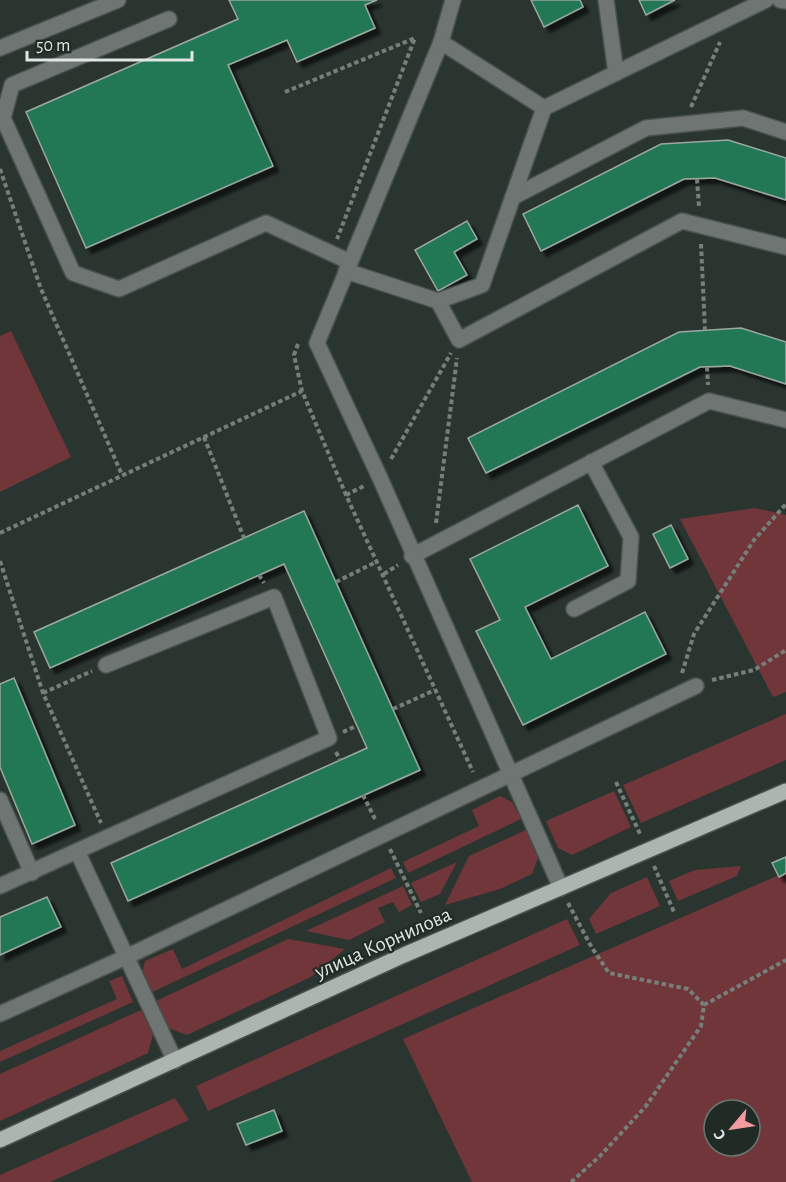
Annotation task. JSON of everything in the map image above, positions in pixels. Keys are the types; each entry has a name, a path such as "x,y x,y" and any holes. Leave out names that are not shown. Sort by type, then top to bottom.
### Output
{"main road":[{"name":"улица Корнилова","path":"0,1140 404,956 786,791"}],"lane":[{"path":"0,48 118,0"},
{"path":"453,0 441,42 317,343 380,478 412,556 561,888"},
{"path":"606,0 616,73"},
{"path":"169,19 12,85 3,118 73,273 119,290 266,223 332,253 348,267 438,301 482,285 544,108 766,0"},
{"path":"780,0 786,2"},
{"path":"441,42 544,108"},
{"path":"513,197 646,128 743,118 786,132"},
{"path":"438,301 459,340 682,221 786,247"},
{"path":"412,556 709,401 786,420"},
{"path":"574,609 628,581 631,537 591,462"},
{"path":"0,886 329,738 274,597 106,665"},
{"path":"0,1014 126,957 382,833 696,686"},
{"path":"0,800 32,873"},
{"path":"77,851 175,1061"}],"path":[{"path":"683,124 731,17"},
{"path":"285,92 415,38 332,253"},
{"path":"0,169 41,289 123,475"},
{"path":"697,178 705,330"},
{"path":"301,335 294,355 302,391 346,495 480,789"},
{"path":"346,495 380,478 459,340"},
{"path":"433,545 459,340"},
{"path":"0,533 302,391"},
{"path":"204,437 244,538"},
{"path":"679,694 682,664 694,634 754,540 786,504"},
{"path":"0,561 43,693 108,837"},
{"path":"336,582 378,561"},
{"path":"696,686 754,670 786,651"},
{"path":"43,693 106,665"},
{"path":"393,709 435,690"},
{"path":"363,795 421,913"},
{"path":"561,888 592,948 609,973 688,989 704,1005"},
{"path":"704,1005 786,960"},
{"path":"571,1182 600,1156 646,1106 701,1026 704,1005"}],"shaded area":[{"path":"11,331 71,457 0,492 0,336"},
{"path":"755,508 786,515 786,692 773,697 680,519"},
{"path":"786,714 786,760 641,823 623,785"},
{"path":"614,791 631,827 572,855 558,848 546,821"},
{"path":"500,796 512,802 521,819 408,873 403,862 479,826 472,810"},
{"path":"526,830 538,858 532,874 500,889 445,905 469,856"},
{"path":"457,862 440,894 421,902 411,883"},
{"path":"741,866 737,876 678,901 669,881 695,870"},
{"path":"391,868 396,878 150,993 142,975 145,961 173,949 182,969"},
{"path":"786,872 786,1182 472,1182 403,1039"},
{"path":"647,877 660,906 596,934 589,919 611,893"},
{"path":"403,886 412,905 399,912 393,902 378,908 385,922 349,940 306,931"},
{"path":"567,919 580,945 208,1111 196,1086"},
{"path":"288,939 345,949 311,977 187,1035 168,1028 154,1002"},
{"path":"122,976 133,1002 0,1062 0,1051 117,999 109,981"},
{"path":"141,1010 153,1034 148,1053 0,1121 0,1074"},
{"path":"175,1098 189,1120 50,1182 0,1182 0,1175"}],"building":[{"path":"229,0 377,0 365,5 375,28 297,62 287,40 228,65 273,166 86,248 26,112 238,19"},
{"path":"531,0 580,0 583,7 544,27"},
{"path":"639,0 675,0 646,15"},
{"path":"728,140 786,158 786,200 715,178 684,179 541,251 523,214 661,144"},
{"path":"467,221 477,239 454,252 467,275 438,291 415,250"},
{"path":"741,328 786,342 786,384 730,366 700,367 486,473 468,438 679,332"},
{"path":"578,505 608,566 525,607 551,659 645,612 666,654 523,725 476,631 500,620 470,559"},
{"path":"304,511 420,770 128,901 111,863 367,748 284,564 50,668 34,632"},
{"path":"671,525 688,559 670,568 653,534"},
{"path":"14,678 75,825 32,844 0,767 0,684"},
{"path":"786,857 786,873 779,877 772,863"},
{"path":"47,897 61,927 0,955 0,917"},
{"path":"274,1110 282,1131 246,1145 237,1124"}]}
